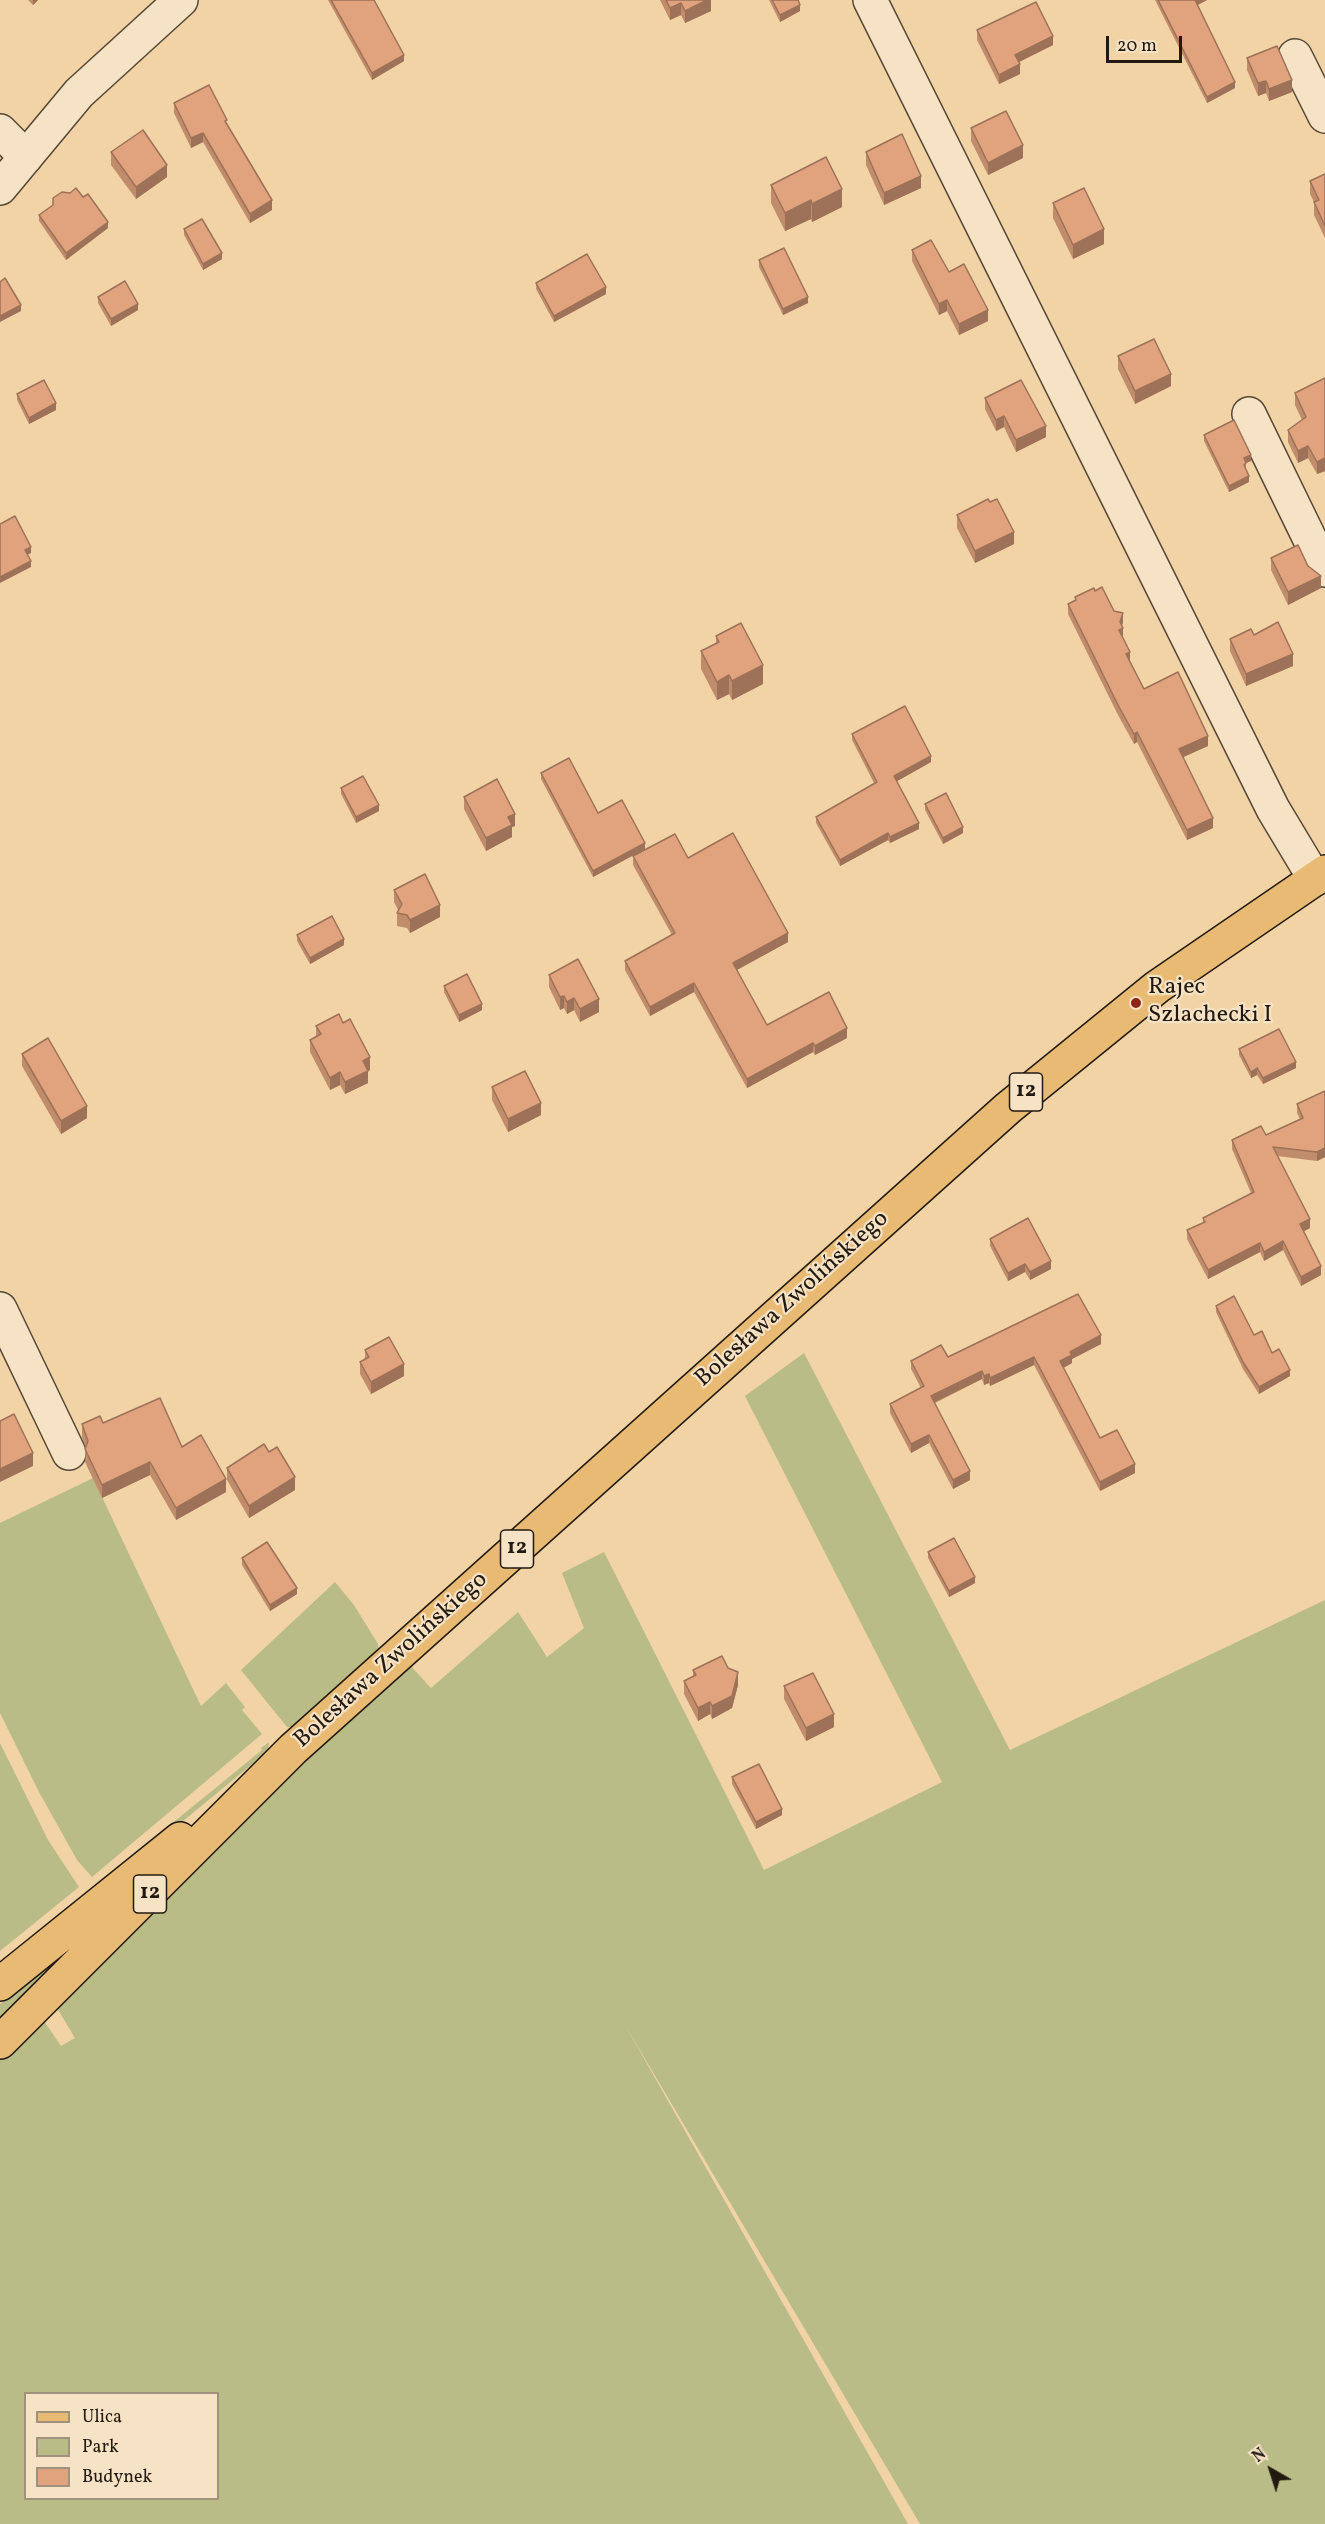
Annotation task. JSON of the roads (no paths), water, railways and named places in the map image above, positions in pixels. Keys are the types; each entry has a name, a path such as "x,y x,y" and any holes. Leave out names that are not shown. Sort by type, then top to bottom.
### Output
{"main road":[{"name":"Bolesława Zwolińskiego","path":"0,2042 285,1757 1040,1080 1157,987 1320,875"},
{"name":"Bolesława Zwolińskiego","path":"0,1984 285,1757"}],"street":[{"path":"0,188 78,93 181,0"},
{"path":"870,0 1273,809 1320,875"},
{"path":"1295,57 1325,116"},
{"path":"0,131 26,157"},
{"path":"1249,414 1325,570"},
{"path":"0,1310 69,1453"}],"place":[{"name":"Rajec Szlachecki I","path":"1136,1003"}]}
